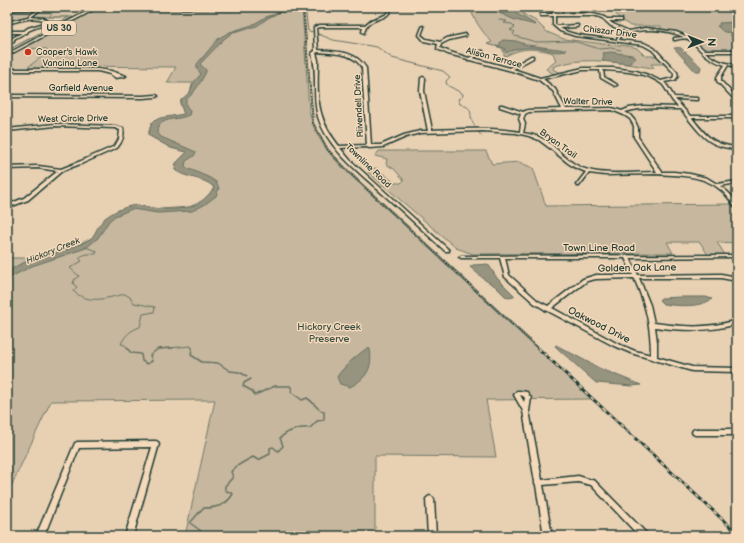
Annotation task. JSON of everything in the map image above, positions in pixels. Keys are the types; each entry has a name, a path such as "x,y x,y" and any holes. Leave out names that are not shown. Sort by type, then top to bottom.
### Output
{"main road":[{"name":"US 30","path":"7,54 94,8"}],"street":[{"path":"7,9 209,7"},
{"path":"346,7 655,7"},
{"path":"549,7 554,15 553,22 557,28 577,26"},
{"path":"29,18 41,8"},
{"path":"363,32 365,26 370,22 386,15 390,12 391,8"},
{"path":"541,14 591,14 603,17 612,24 628,32"},
{"path":"7,23 29,18 44,19 47,21 45,24 12,39 13,41 7,41"},
{"path":"608,20 621,20"},
{"path":"317,51 315,27 348,23 365,26"},
{"path":"423,27 420,35 422,38 440,43"},
{"name":"Chiszar Drive","path":"557,28 575,35 637,42 650,46 676,72 674,79 660,82"},
{"path":"618,40 620,35 628,32 642,30 661,31 686,38 712,60 737,66"},
{"path":"7,32 26,32"},
{"name":"Alison Terrace","path":"465,35 448,39 440,43 438,48 442,51 511,69 540,79 554,90 564,109"},
{"path":"675,39 686,38"},
{"name":"Riivendell Drive","path":"317,51 346,55 356,58 362,64 364,68 369,147"},
{"name":"Townline Road","path":"317,51 314,53 316,60 320,115 324,127 349,161 447,250"},
{"path":"702,51 737,51"},
{"path":"469,59 482,52"},
{"path":"511,69 532,57"},
{"path":"727,64 719,77 719,81 737,100"},
{"path":"540,79 583,69 600,69 652,77 664,84 672,98 705,138 718,145 737,148"},
{"path":"600,69 602,77 615,85"},
{"name":"Vancina Lane","path":"7,70 98,70 110,72"},
{"path":"423,78 422,91 430,132"},
{"name":"Garfield Avenue","path":"7,96 156,96"},
{"path":"672,98 697,99"},
{"path":"501,106 523,113 521,119 523,124 522,132"},
{"path":"623,112 630,108 680,108"},
{"name":"Walter Drive","path":"523,113 537,110 564,109 612,109 623,112 629,116 635,124 634,132 636,137 661,174"},
{"path":"689,117 737,117"},
{"name":"West Circle Drive","path":"7,130 55,125 115,127 122,129 123,132 120,143 116,147 61,170"},
{"name":"Bryan Trail","path":"338,148 382,146 412,133 522,132 541,139 567,162 588,172 616,174 683,174 705,179 717,185 728,194 737,206"},
{"path":"7,168 38,167 61,170"},
{"path":"7,207 26,199 61,170"},
{"path":"578,185 588,172"},
{"path":"717,185 737,182"},
{"name":"Town Line Road","path":"461,257 737,256"},
{"name":"Oakwood Drive","path":"502,257 505,271 510,280 533,299 616,345 654,358 697,370 737,370"},
{"path":"627,257 647,302 652,325 654,358"},
{"name":"Golden Oak Lane","path":"547,308 588,279 600,276 721,276 737,279"},
{"path":"652,325 681,328 714,328 724,327 737,322"},
{"path":"526,411 548,536"},
{"path":"695,432 737,432"},
{"path":"40,536 77,445 156,444 129,536"},
{"path":"538,483 578,479 586,480 598,487 644,536"},
{"path":"430,499 432,536"}],"shaded area":[{"path":"296,7 306,7 278,13"},
{"path":"46,10 78,10 70,17 38,17"},
{"path":"278,13 257,26 233,32 224,39 200,64 206,72 195,90 186,100 186,105 190,111 189,115 165,121 158,127 157,132 161,137 196,152 194,156 186,161 185,167 216,182 219,188 216,196 204,205 192,211 158,213 132,209 115,216 109,221 98,238 86,248 32,266 7,279 7,272 16,266 80,244 90,239 103,221 118,210 134,205 159,209 174,209 189,207 202,201 214,187 205,181 185,175 175,170 176,163 187,152 171,148 148,135 152,122 160,118 184,114 180,103 181,100 190,92 193,83 201,74 197,69 197,64 219,38 230,32 252,25 266,17"},
{"path":"499,13 516,13 536,25 515,20"},
{"path":"737,22 737,30 735,30 736,33 724,32 717,26 720,25 719,23"},
{"path":"503,40 566,50 558,52 539,48 527,48 516,49 506,53 504,48 496,46 500,45 500,42"},
{"path":"79,46 58,70 7,69 7,58 28,47"},
{"path":"674,48 681,48 701,67 700,71 695,71"},
{"path":"611,52 632,55 636,58 629,64 602,61 604,55 603,53"},
{"path":"488,264 497,278 514,295 514,297 506,297 495,286 485,280 470,267 473,265"},
{"path":"706,297 712,299 701,304 688,306 663,304 659,300 661,298"},
{"path":"556,345 599,368 641,385 632,386 596,383 557,348 555,346"},
{"path":"368,348 370,349 371,362 365,376 350,387 340,384 337,377 342,370 360,353"}],"green space":[{"name":"Hickory Creek Preserve","path":"216,7 302,7 309,110 314,127 322,143 332,157 591,399 486,400 496,457 375,456 375,536 185,536 215,400 51,401 7,495 7,258 37,258 68,249 92,238 105,218 115,212 132,206 161,209 190,207 204,200 214,188 206,181 175,170 176,163 187,154 187,152 171,148 148,135 152,122 184,114 180,103 190,92 193,83 167,83 176,67 61,66 58,70 24,70 30,69 28,67 45,54 47,49 24,48 95,10"},
{"path":"470,8 527,8 523,14 536,21 547,32 564,39 629,46 637,48 645,56 658,56 666,64 651,64 654,68 652,68 602,61 577,61 553,67 554,70 562,73 555,75 546,69 556,61 553,53 529,49 504,56 502,48 487,44 492,42 479,26"},
{"path":"611,8 737,8 737,33 730,35 737,40 737,50 704,50 694,42 683,37 660,30 661,26 630,26 619,18"},
{"path":"42,9 56,9 49,17 32,17"},
{"path":"17,10 37,10 29,17 7,22 7,13"},
{"path":"69,17 73,17 10,49"},
{"path":"379,151 486,151 492,164 519,162 533,168 546,206 732,204 737,211 737,243 717,242 725,255 708,255 700,242 667,242 673,253 473,254 456,248 368,172 371,169 376,168 395,183 401,183 404,180 394,169 386,164 387,159 375,156"}],"waterway":[{"path":"305,7 308,31 314,32"},
{"path":"499,20 507,21 504,23 512,24 515,27 510,30 515,32 513,34 514,35"},
{"path":"316,33 333,40 377,47 392,58 443,71 450,77 446,81 447,85 463,94 463,96 458,99 460,104 470,110 472,121 477,130"},
{"path":"515,36 536,42 573,41 600,49 611,48 621,50"},
{"path":"478,132 482,136"},
{"name":"Hickory Creek","path":"85,247 97,251 96,254 81,256 79,258 82,261 70,268 79,276 74,280 73,284 77,287 73,291 85,298 91,299 125,294 131,298 134,303 155,307 154,312 143,314 140,327 131,331 124,338 121,344 125,345 128,349"},
{"path":"158,349 191,346 192,349"},
{"path":"127,348 131,353 141,354 142,361 147,364 152,361 150,355 158,349"},
{"path":"158,349 173,348"},
{"path":"192,349 191,355 202,362 218,363 230,371 239,372 247,376"},
{"path":"201,536 201,531 190,523 203,508 220,506 230,498 233,494 225,490 225,486 233,477 231,472 233,470 253,457 258,460 270,454 270,448 273,447 278,451 283,446 280,438 286,433 298,429 310,428 317,421 324,420 324,412 307,398 302,400 291,392 292,389 290,386 275,386 255,395 252,391 243,386 244,383 251,379"}],"railway":[{"path":"303,7 313,123 328,150 354,177 539,349"},
{"path":"538,348 737,533"}],"place":[{"name":"Cooper's Hawk","path":"28,52"}]}
